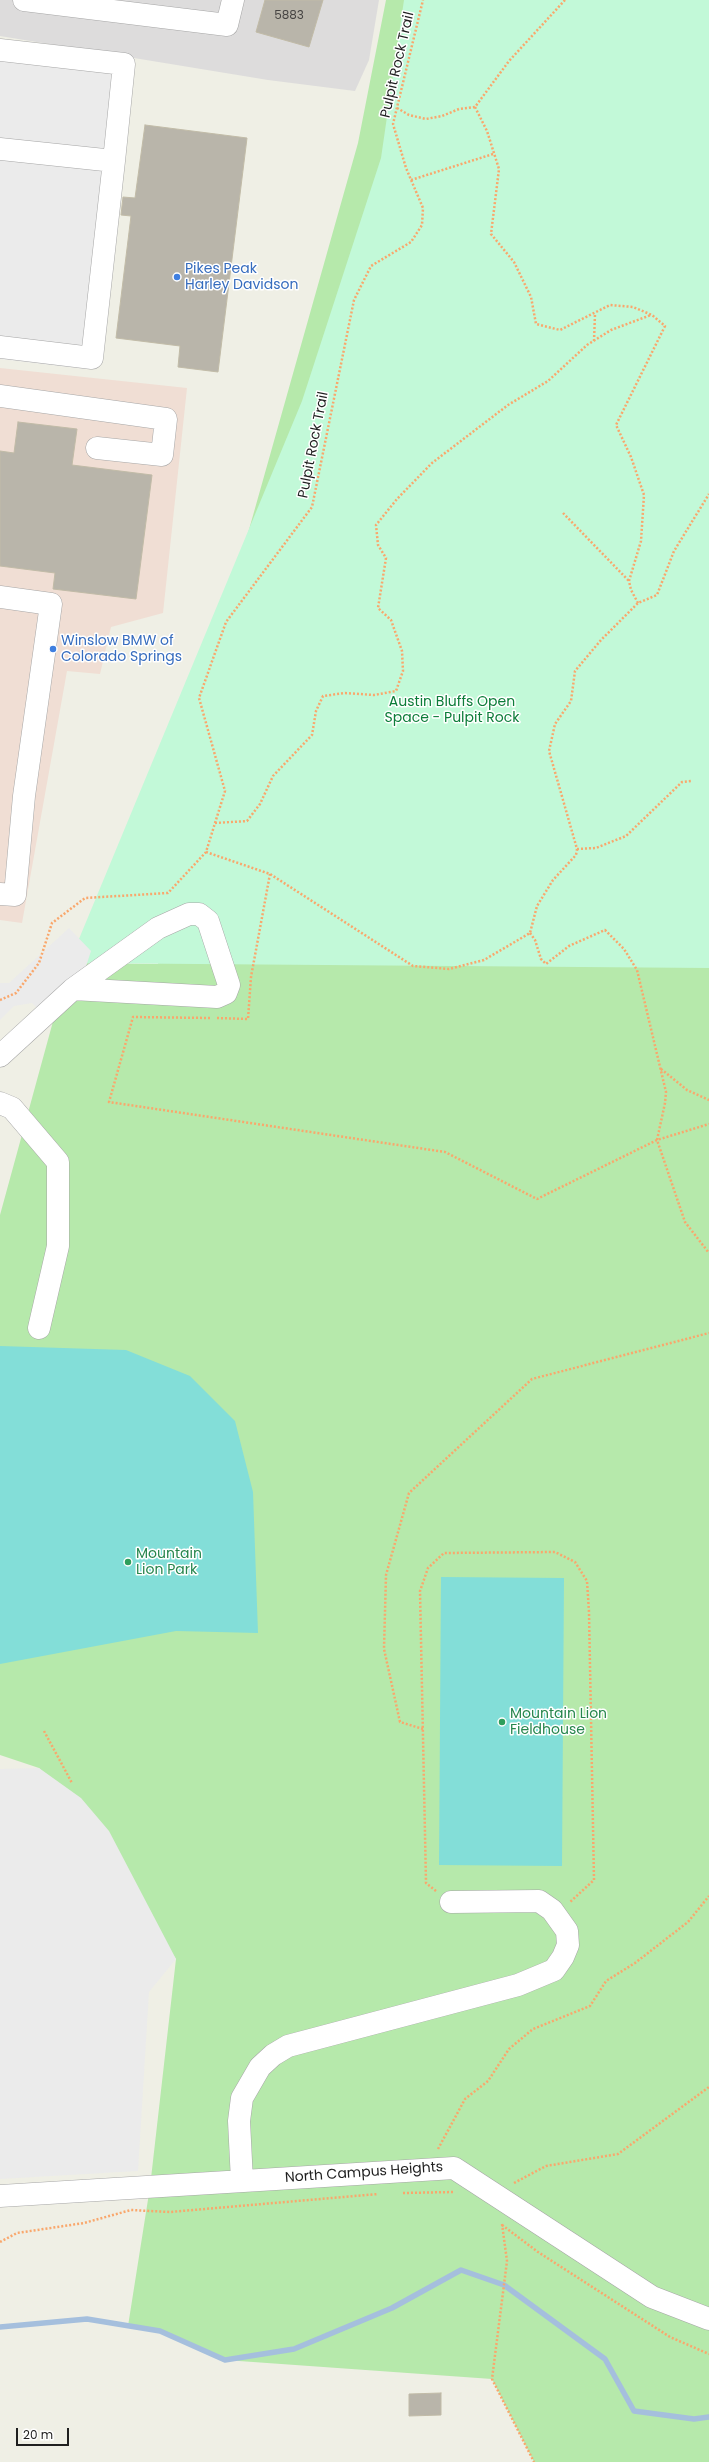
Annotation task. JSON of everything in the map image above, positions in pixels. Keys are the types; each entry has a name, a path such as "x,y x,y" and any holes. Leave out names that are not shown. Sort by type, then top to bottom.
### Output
{"street":[{"path":"24,0 227,25 234,0"},
{"path":"0,50 124,64 92,358 0,347"},
{"path":"0,149 114,162"},
{"path":"0,396 166,419 162,455 97,448"},
{"path":"0,597 52,604 24,796 15,896 0,894"},
{"path":"0,1056 73,989 158,928 189,914 199,914 208,921 229,985 226,993 217,997 73,989"},
{"path":"0,1103 12,1108 58,1162 58,1246 39,1328"},
{"path":"242,2181 239,2121 242,2098 260,2067 288,2046 518,1985 554,1970 564,1957 568,1945 567,1931 552,1910 539,1901 451,1902"},
{"name":"North Campus Heights","path":"0,2196 454,2168 652,2297 709,2319"}],"path":[{"name":"Pulpit Rock Trail","path":"0,1000 16,993 39,963 52,923 85,898 168,893 206,852 224,791 200,698 226,622 312,507 354,300 371,266 411,242 422,225 423,208 411,180 393,124 423,0"},
{"path":"397,108 409,114 426,119 442,116 459,109 475,107 509,61 565,0"},
{"path":"475,107 487,131 493,154 499,169 491,234 514,262 530,298 536,324 560,330 595,314 610,305 633,307 652,315 665,326 616,425 632,457 644,495 641,541 629,581 631,590 638,603"},
{"path":"411,180 493,154"},
{"path":"594,340 595,314"},
{"path":"215,823 247,821 260,804 273,776 312,735 316,711 323,696 345,693 374,695 396,691 403,671 402,651 391,620 378,608 386,558 378,544 376,525 397,499 432,463 508,405 548,381 594,340 611,330 652,315"},
{"path":"206,852 270,874 413,966 449,969 484,960 530,933 537,906 553,880 576,855 577,850 549,751 555,724 571,701 575,671 601,640 638,603 657,595 674,551 709,494"},
{"path":"563,513 629,581"},
{"path":"577,850 596,848 626,836 682,782 691,781"},
{"path":"530,933 535,940 541,959 546,964 569,946 605,930 624,949 638,970 666,1092 657,1140 685,1222 709,1253"},
{"path":"660,1068 687,1090 702,1095 709,1100"},
{"path":"109,1102 445,1152 537,1199 657,1140 709,1124"},
{"path":"423,1729 400,1722 384,1649 386,1575 409,1493 532,1379 709,1333"},
{"path":"451,1902 426,1883 420,1591 428,1568 444,1553 555,1552 575,1562 587,1581 588,1589 594,1880 570,1902 552,1910"},
{"path":"44,1731 72,1783"},
{"path":"437,2151 465,2099 488,2081 508,2049 533,2029 590,2006 606,1981 635,1963 688,1922 709,1896"},
{"path":"534,2462 492,2379 507,2261 498,2196 514,2184 546,2166 618,2154 709,2087"},
{"path":"396,2193 456,2192"},
{"path":"0,2242 17,2233 84,2223 131,2210 170,2212 380,2194"},
{"path":"495,2220 538,2252 670,2337 709,2354"}],"shaded area":[{"path":"0,0 379,0 369,60 355,91 268,80 0,36"},
{"path":"0,49 115,66 85,369 0,359"},
{"name":"Winslow BMW of Colorado Springs","path":"0,368 187,388 163,613 111,627 100,674 67,671 22,923 0,920"},
{"path":"69,928 91,951 80,985 40,1011 32,1003 14,1006 0,1020 0,983 9,983"},
{"name":"Mountain Lion Park","path":"0,1346 126,1350 190,1376 235,1421 253,1492 258,1633 176,1631 0,1664"},
{"name":"Mountain Lion Fieldhouse","path":"441,1577 564,1578 562,1866 439,1865"},
{"path":"39,1768 81,1798 109,1831 176,1959 149,1992 138,2171 0,2179 0,1769"}],"green space":[{"path":"386,0 709,0 709,2462 534,2462 492,2379 225,2360 160,2331 128,2326 150,2187 176,1959 39,1768 0,1755 0,1215 69,963 158,964 177,785 358,143"},
{"name":"Austin Bluffs Open Space - Pulpit Rock","path":"404,0 709,0 709,968 69,963 302,401 381,158"}],"building":[{"path":"265,0 323,0 309,47 256,32"},
{"name":"Pikes Peak Harley Davidson","path":"145,125 247,138 218,372 178,367 180,346 116,338 131,216 121,215 123,197 135,198"},
{"path":"18,422 77,429 72,465 152,475 136,599 53,589 55,573 0,566 0,451 14,453"},
{"path":"441,2393 441,2415 409,2416 409,2394"}],"waterway":[{"path":"0,2327 87,2319 160,2331 225,2360 294,2349 392,2308 461,2270 504,2285 605,2359 634,2411 694,2419 709,2417"}],"place":[{"name":"Pikes Peak Harley Davidson","path":"177,277"},
{"name":"Winslow BMW of Colorado Springs","path":"53,649"},
{"name":"Mountain Lion Park","path":"128,1562"},
{"name":"Mountain Lion Fieldhouse","path":"502,1722"}]}
